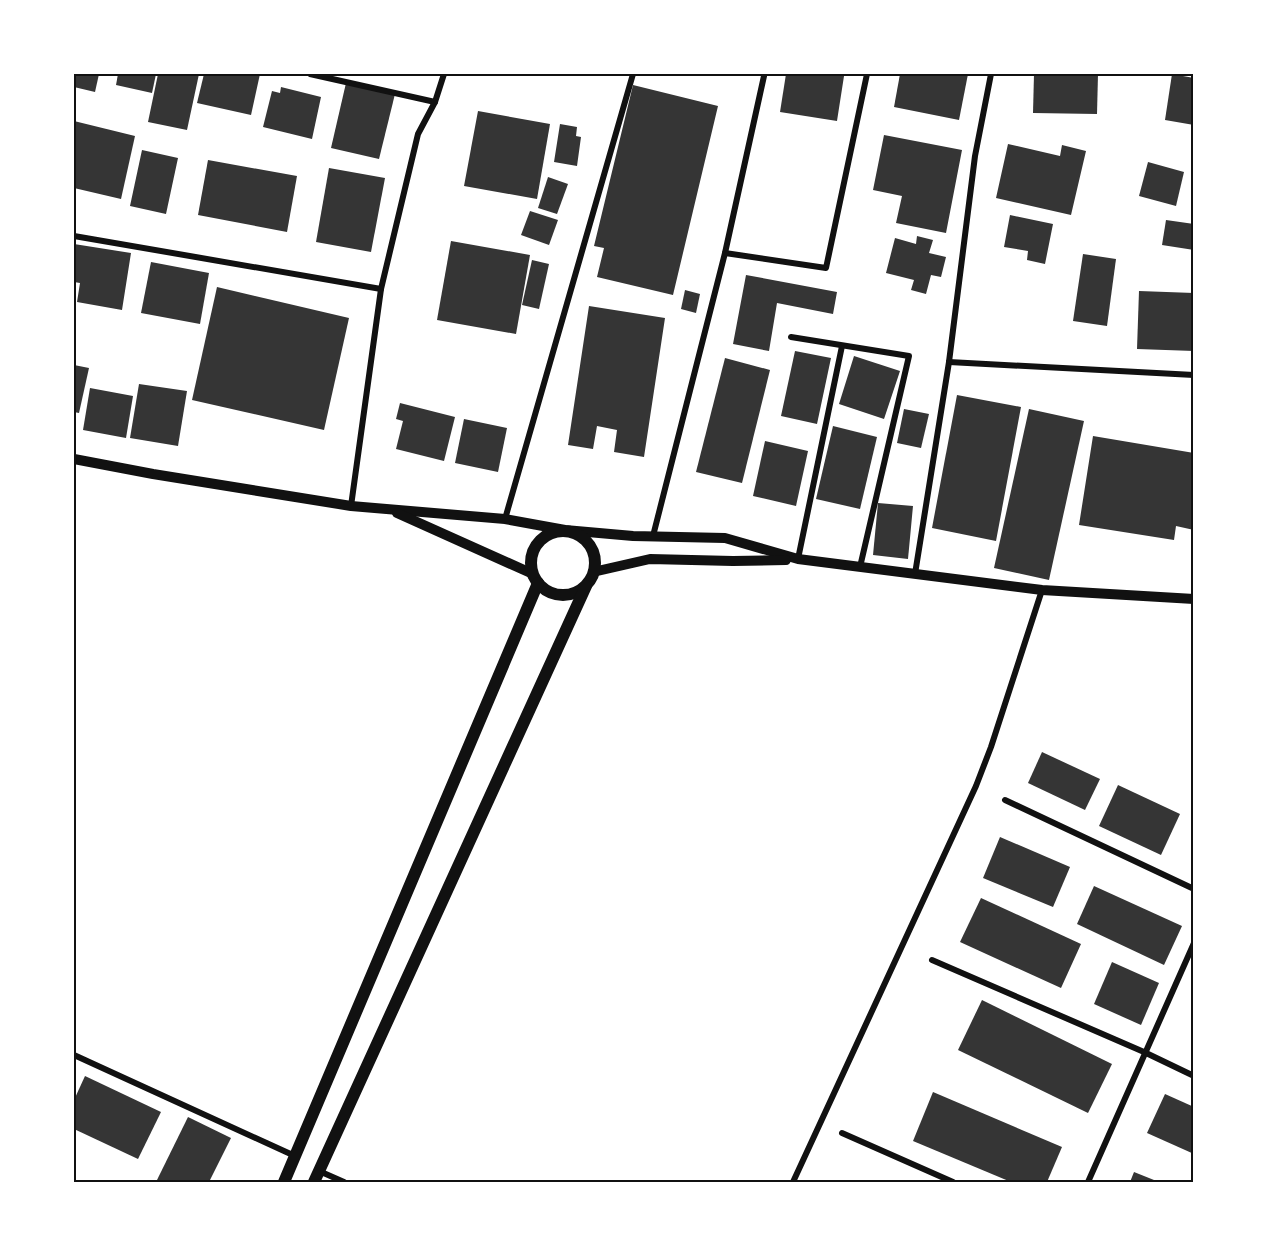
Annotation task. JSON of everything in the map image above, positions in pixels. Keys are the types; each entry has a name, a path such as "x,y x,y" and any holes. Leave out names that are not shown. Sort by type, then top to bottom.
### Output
{"main road":[{"path":"317,1177 593,572 594,556 591,546 584,538 575,532 565,530 544,536 532,553 531,564 536,579 546,590 556,594 567,595 577,592 586,585"},
{"path":"284,1182 536,579"}],"street":[{"path":"310,74 435,102"},
{"path":"351,506 381,289 418,134 435,102 444,74"},
{"path":"505,519 633,74"},
{"path":"725,253 826,268 867,74"},
{"path":"915,574 950,362 975,156 990,74"},
{"path":"653,536 725,253 764,76"},
{"path":"74,236 381,289"},
{"path":"791,337 909,356 860,567"},
{"path":"798,559 842,346"},
{"path":"950,362 1194,375"},
{"path":"74,459 351,506 505,519 565,530 725,538 798,559 1042,590 1194,599"},
{"path":"389,509 536,579"},
{"path":"593,572 650,559 733,561 798,559"},
{"path":"793,1182 976,786 1042,590"},
{"path":"1005,800 1194,889"},
{"path":"1088,1182 1194,943"},
{"path":"932,960 1194,1076"},
{"path":"74,1055 296,1156"},
{"path":"842,1133 953,1182"},
{"path":"317,1177 344,1182"}],"building":[{"path":"74,74 99,74 95,92 74,87"},
{"path":"118,74 156,74 152,93 116,85"},
{"path":"158,74 199,74 187,130 148,122"},
{"path":"204,74 260,74 251,115 197,103"},
{"path":"786,74 844,76 837,121 780,112"},
{"path":"900,74 968,74 959,120 894,107"},
{"path":"1034,74 1098,74 1097,114 1033,113"},
{"path":"1172,74 1194,78 1194,125 1165,120"},
{"path":"346,83 395,94 379,159 331,148"},
{"path":"633,85 718,106 673,295 597,277 604,248 594,246"},
{"path":"281,87 321,97 312,139 263,127 272,91 280,93"},
{"path":"478,111 550,124 537,199 464,186"},
{"path":"74,121 135,136 121,199 74,188"},
{"path":"560,124 577,127 576,136 581,137 577,166 554,162"},
{"path":"884,135 962,150 946,233 896,223 902,196 873,190"},
{"path":"1008,144 1060,156 1062,145 1086,151 1071,215 996,198"},
{"path":"142,150 178,158 166,214 130,206"},
{"path":"208,160 297,176 287,232 198,215"},
{"path":"1148,162 1184,172 1176,206 1139,196"},
{"path":"329,168 385,178 371,252 316,242"},
{"path":"548,177 568,184 557,214 538,208"},
{"path":"530,211 558,220 549,245 521,235"},
{"path":"1010,215 1053,224 1045,264 1027,260 1028,251 1004,247"},
{"path":"1166,220 1194,224 1194,250 1162,245"},
{"path":"917,236 933,240 929,253 946,257 941,277 931,275 926,294 911,290 914,280 886,273 895,238 916,244"},
{"path":"451,241 530,255 516,334 437,320"},
{"path":"74,244 131,253 122,310 77,302 80,283 74,282"},
{"path":"1083,254 1116,259 1107,326 1073,321"},
{"path":"532,260 549,264 539,309 522,305"},
{"path":"151,262 209,273 200,324 141,313"},
{"path":"746,275 837,292 833,314 777,303 769,351 733,344"},
{"path":"217,287 349,318 324,430 192,400"},
{"path":"685,290 700,294 696,313 681,309"},
{"path":"1139,291 1194,293 1194,351 1137,349"},
{"path":"589,306 665,318 644,457 614,452 617,430 597,426 593,449 568,445"},
{"path":"795,351 831,358 817,424 781,416"},
{"path":"854,356 900,371 884,419 839,404"},
{"path":"725,358 770,370 742,483 696,472"},
{"path":"74,365 89,368 79,413 74,412"},
{"path":"139,384 187,391 178,446 130,438"},
{"path":"90,388 133,396 126,438 83,430"},
{"path":"957,395 1021,407 996,541 932,528"},
{"path":"400,403 455,417 444,461 396,449 403,421 396,419"},
{"path":"904,409 929,414 921,448 897,443"},
{"path":"1029,409 1084,421 1049,580 994,568"},
{"path":"464,419 507,428 498,472 455,463"},
{"path":"833,426 877,437 860,509 816,499"},
{"path":"1093,436 1194,453 1194,530 1176,526 1174,540 1079,525"},
{"path":"765,441 808,451 796,506 753,496"},
{"path":"878,503 913,506 908,559 873,555"},
{"path":"1042,752 1100,779 1085,810 1028,783"},
{"path":"1118,785 1180,814 1161,855 1099,826"},
{"path":"1000,837 1070,867 1053,907 983,878"},
{"path":"1094,886 1182,926 1164,965 1077,924"},
{"path":"981,898 1081,944 1061,988 960,942"},
{"path":"1112,962 1159,983 1141,1025 1094,1004"},
{"path":"982,1000 1112,1064 1088,1113 958,1050"},
{"path":"85,1076 161,1112 138,1159 74,1129 74,1100"},
{"path":"933,1092 1062,1147 1047,1182 1011,1182 913,1141"},
{"path":"1165,1094 1194,1107 1194,1154 1147,1133"},
{"path":"188,1117 231,1138 209,1182 156,1182"},
{"path":"1134,1172 1159,1182 1130,1182"}]}
